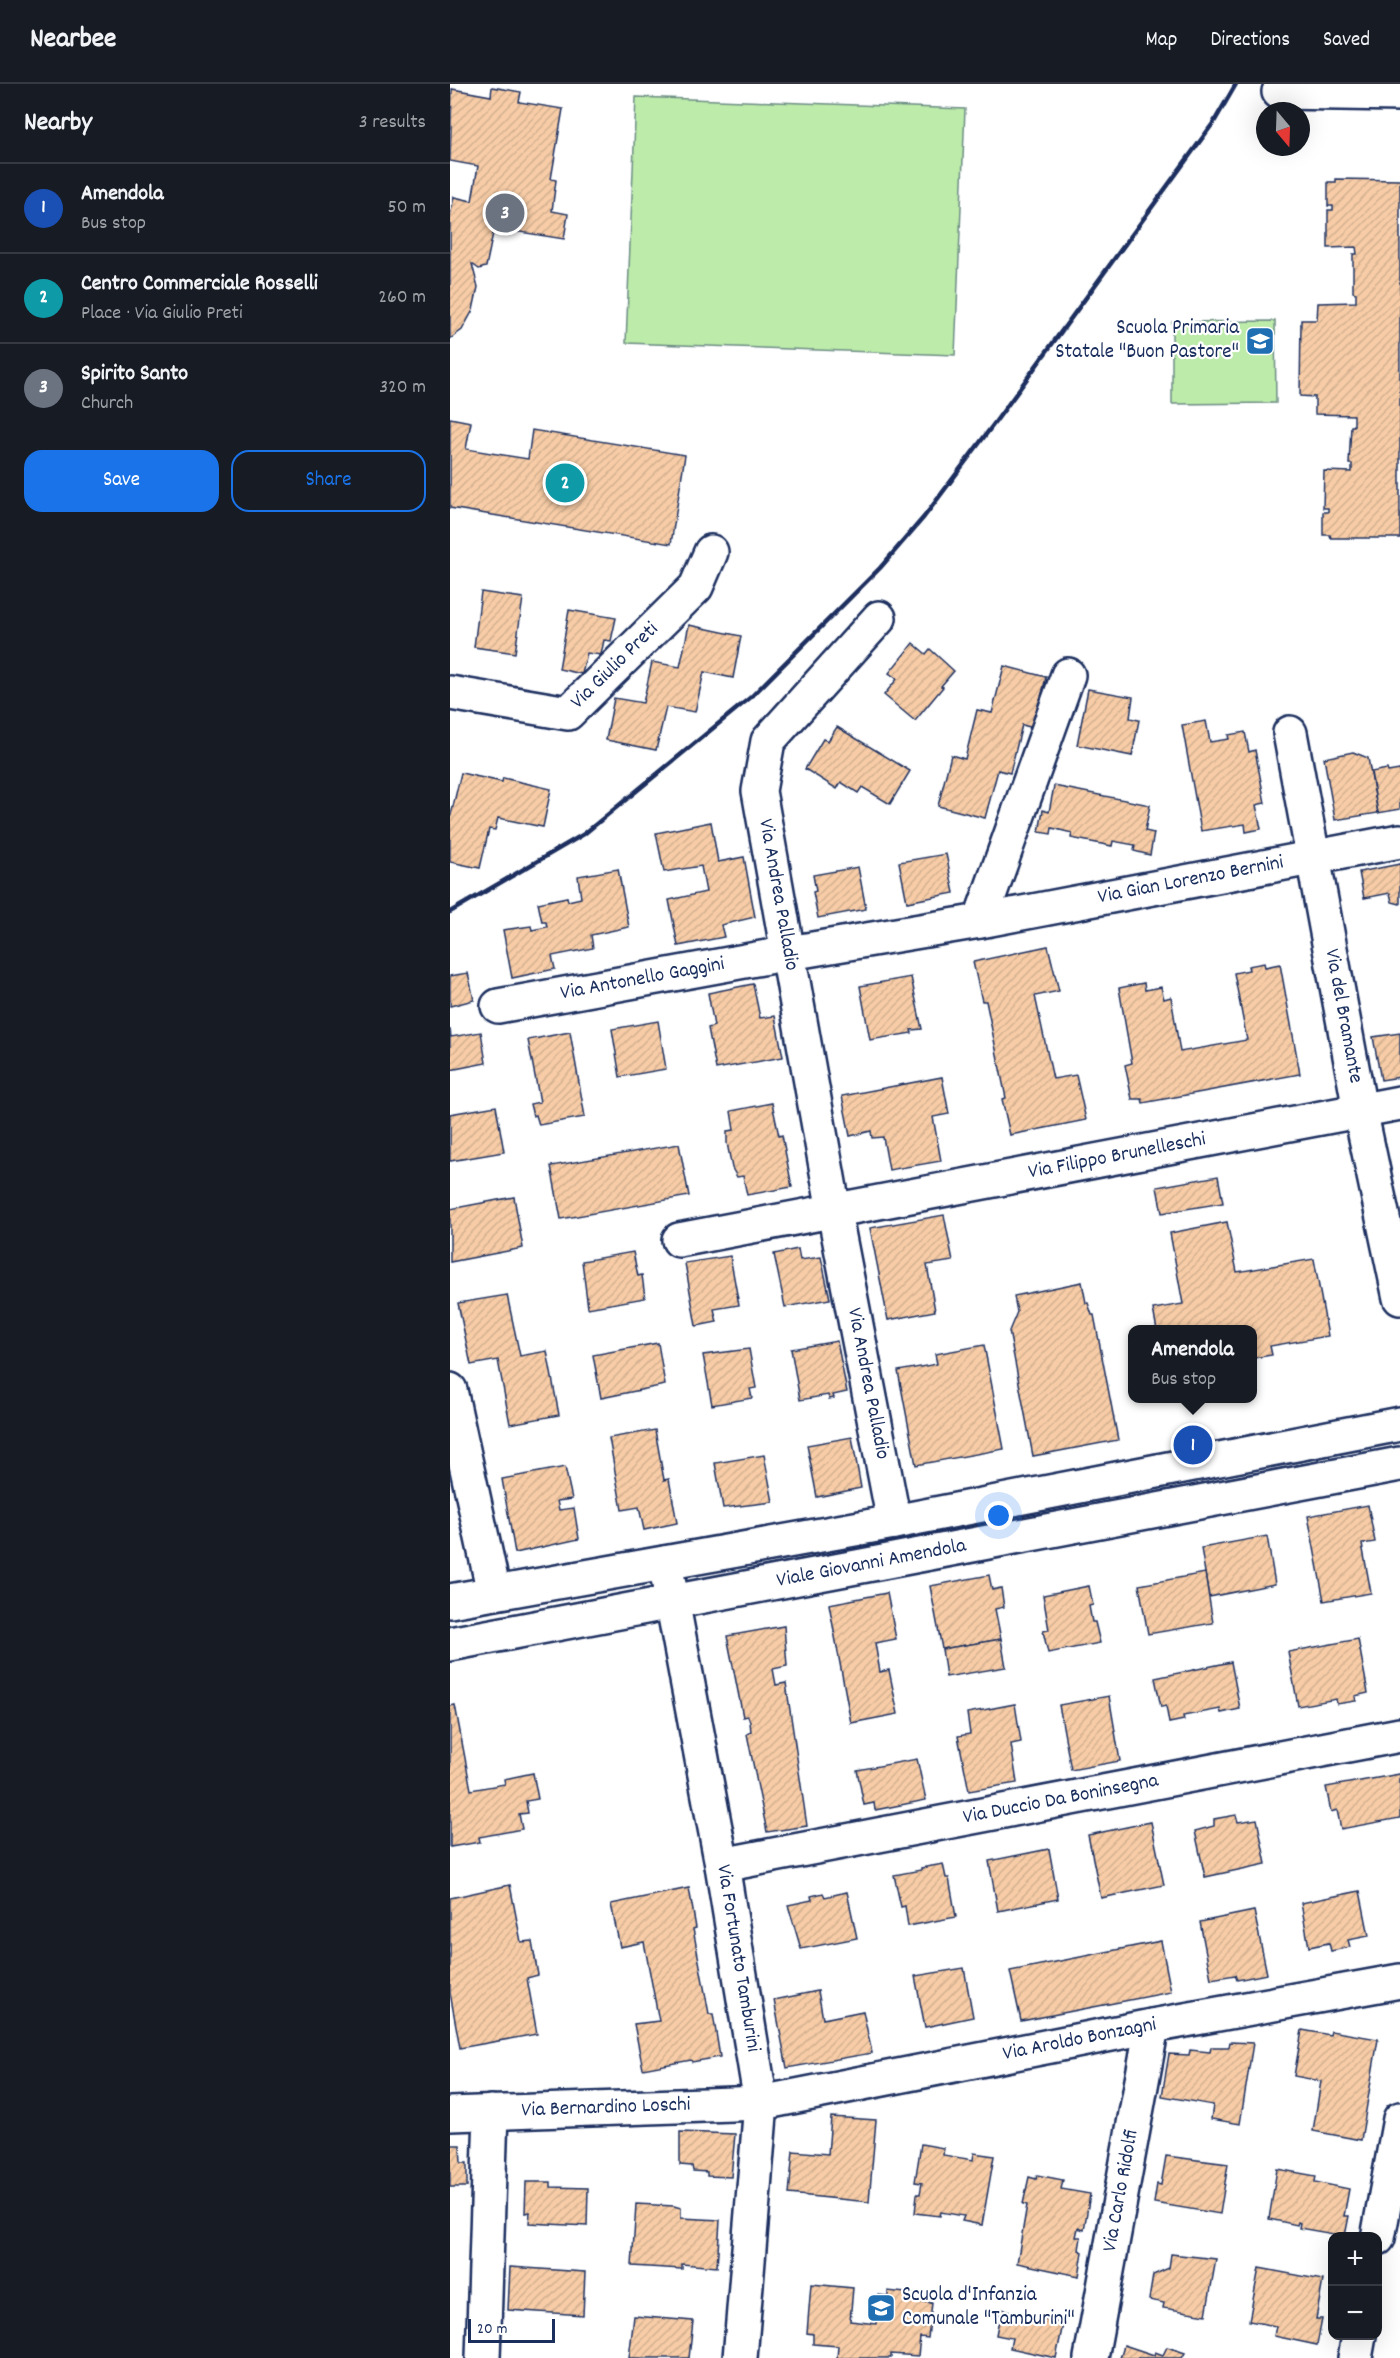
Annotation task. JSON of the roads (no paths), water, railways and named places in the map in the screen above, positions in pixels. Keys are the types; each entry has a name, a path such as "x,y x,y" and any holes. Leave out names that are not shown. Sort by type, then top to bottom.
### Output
{"street":[{"path":"1281,88 1400,94"},
{"name":"Via Giulio Preti","path":"450,693 568,713 696,587 711,552"},
{"name":"Via Andrea Palladio","path":"879,618 768,741 759,790 834,1211 894,1522"},
{"path":"980,921 1068,675"},
{"name":"Via del Bramante","path":"1290,733 1359,1110 1400,1298"},
{"name":"Via Gian Lorenzo Bernini","path":"789,953 980,921 1400,841"},
{"name":"Via Antonello Gaggini","path":"498,1006 789,953"},
{"name":"Via Filippo Brunelleschi","path":"834,1211 1400,1103"},
{"path":"679,1240 834,1211"},
{"path":"450,1390 494,1593"},
{"name":"Viale Giovanni Amendola","path":"450,1601 894,1522 1400,1424"},
{"name":"Viale Giovanni Amendola","path":"450,1644 1400,1464"},
{"name":"Via Fortunato Tamburini","path":"664,1563 722,1865 761,2103 740,2358"},
{"name":"Via Duccio Da Boninsegna","path":"722,1865 1400,1735"},
{"name":"Via Aroldo Bonzagni","path":"761,2103 1152,2026 1400,1981"},
{"name":"Via Carlo Ridolfi","path":"1091,2358 1152,2026"},
{"name":"Via Bernardino Loschi","path":"450,2114 761,2103"},
{"path":"483,2358 491,2112"},
{"path":"1378,2232 1400,2118"},
{"path":"1355,2358 1358,2340"}],"railway":[{"path":"450,912 584,834 751,697 880,568 924,517 996,421 1214,122 1236,84"}],"place":[{"name":"Spirito Santo","path":"505,213"},
{"name":"Scuola Primaria Statale \"Buon Pastore\"","path":"1260,341"},
{"name":"Centro Commerciale Rosselli","path":"565,483"},
{"name":"Amendola","path":"1193,1445"},
{"name":"Scuola d'Infanzia Comunale \"Tamburini\"","path":"881,2308"}]}
